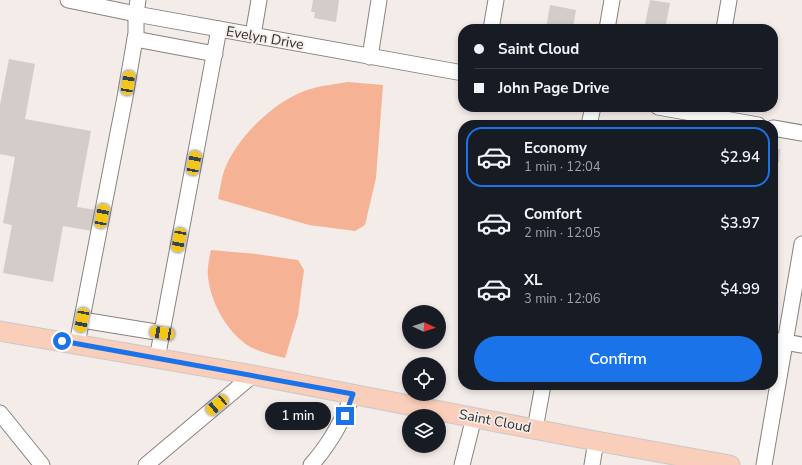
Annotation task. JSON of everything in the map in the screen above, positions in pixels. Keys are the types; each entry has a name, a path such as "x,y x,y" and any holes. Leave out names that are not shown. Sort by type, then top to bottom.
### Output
{"main road":[{"name":"Saint Cloud","path":"0,331 253,375 596,441 692,462 730,465"}],"street":[{"name":"Evelyn Drive","path":"68,0 137,7 219,29 458,72"},
{"path":"252,35 259,0"},
{"path":"370,57 379,0"},
{"path":"492,24 496,0"},
{"path":"608,24 612,0"},
{"path":"725,24 729,0"},
{"path":"78,344 125,97 135,39 137,7"},
{"path":"157,359 219,29"},
{"path":"135,39 215,54"},
{"path":"709,112 739,120"},
{"path":"778,129 802,133"},
{"path":"802,244 779,342 802,345"},
{"path":"82,320 162,333"},
{"path":"146,465 253,375"},
{"path":"535,429 542,390"},
{"path":"764,465 773,390"},
{"path":"311,465 334,435 345,416 353,394"},
{"path":"0,413 42,465"},
{"path":"462,465 474,417"},
{"path":"592,465 596,441"}],"shaded area":[{"path":"348,82 383,85 376,178 365,225 355,231 309,225 218,199 223,174 230,158 238,145 260,120 273,109 301,92 318,87"},
{"path":"211,250 298,260 304,270 298,315 285,358 247,345 232,332 226,324 216,306 210,287 208,271"}],"building":[{"path":"313,0 339,0 336,22 314,18 315,12 311,12"},
{"path":"650,0 670,3 666,24 645,24"},
{"path":"550,5 576,10 574,24 547,24"},
{"path":"9,59 35,64 25,119 91,131 77,207 96,210 92,231 63,226 53,282 3,273 12,225 3,223 15,157 0,154 0,105"},
{"path":"778,149 780,149 778,162"}],"route":[{"path":"62,341 353,394 345,416"}]}
